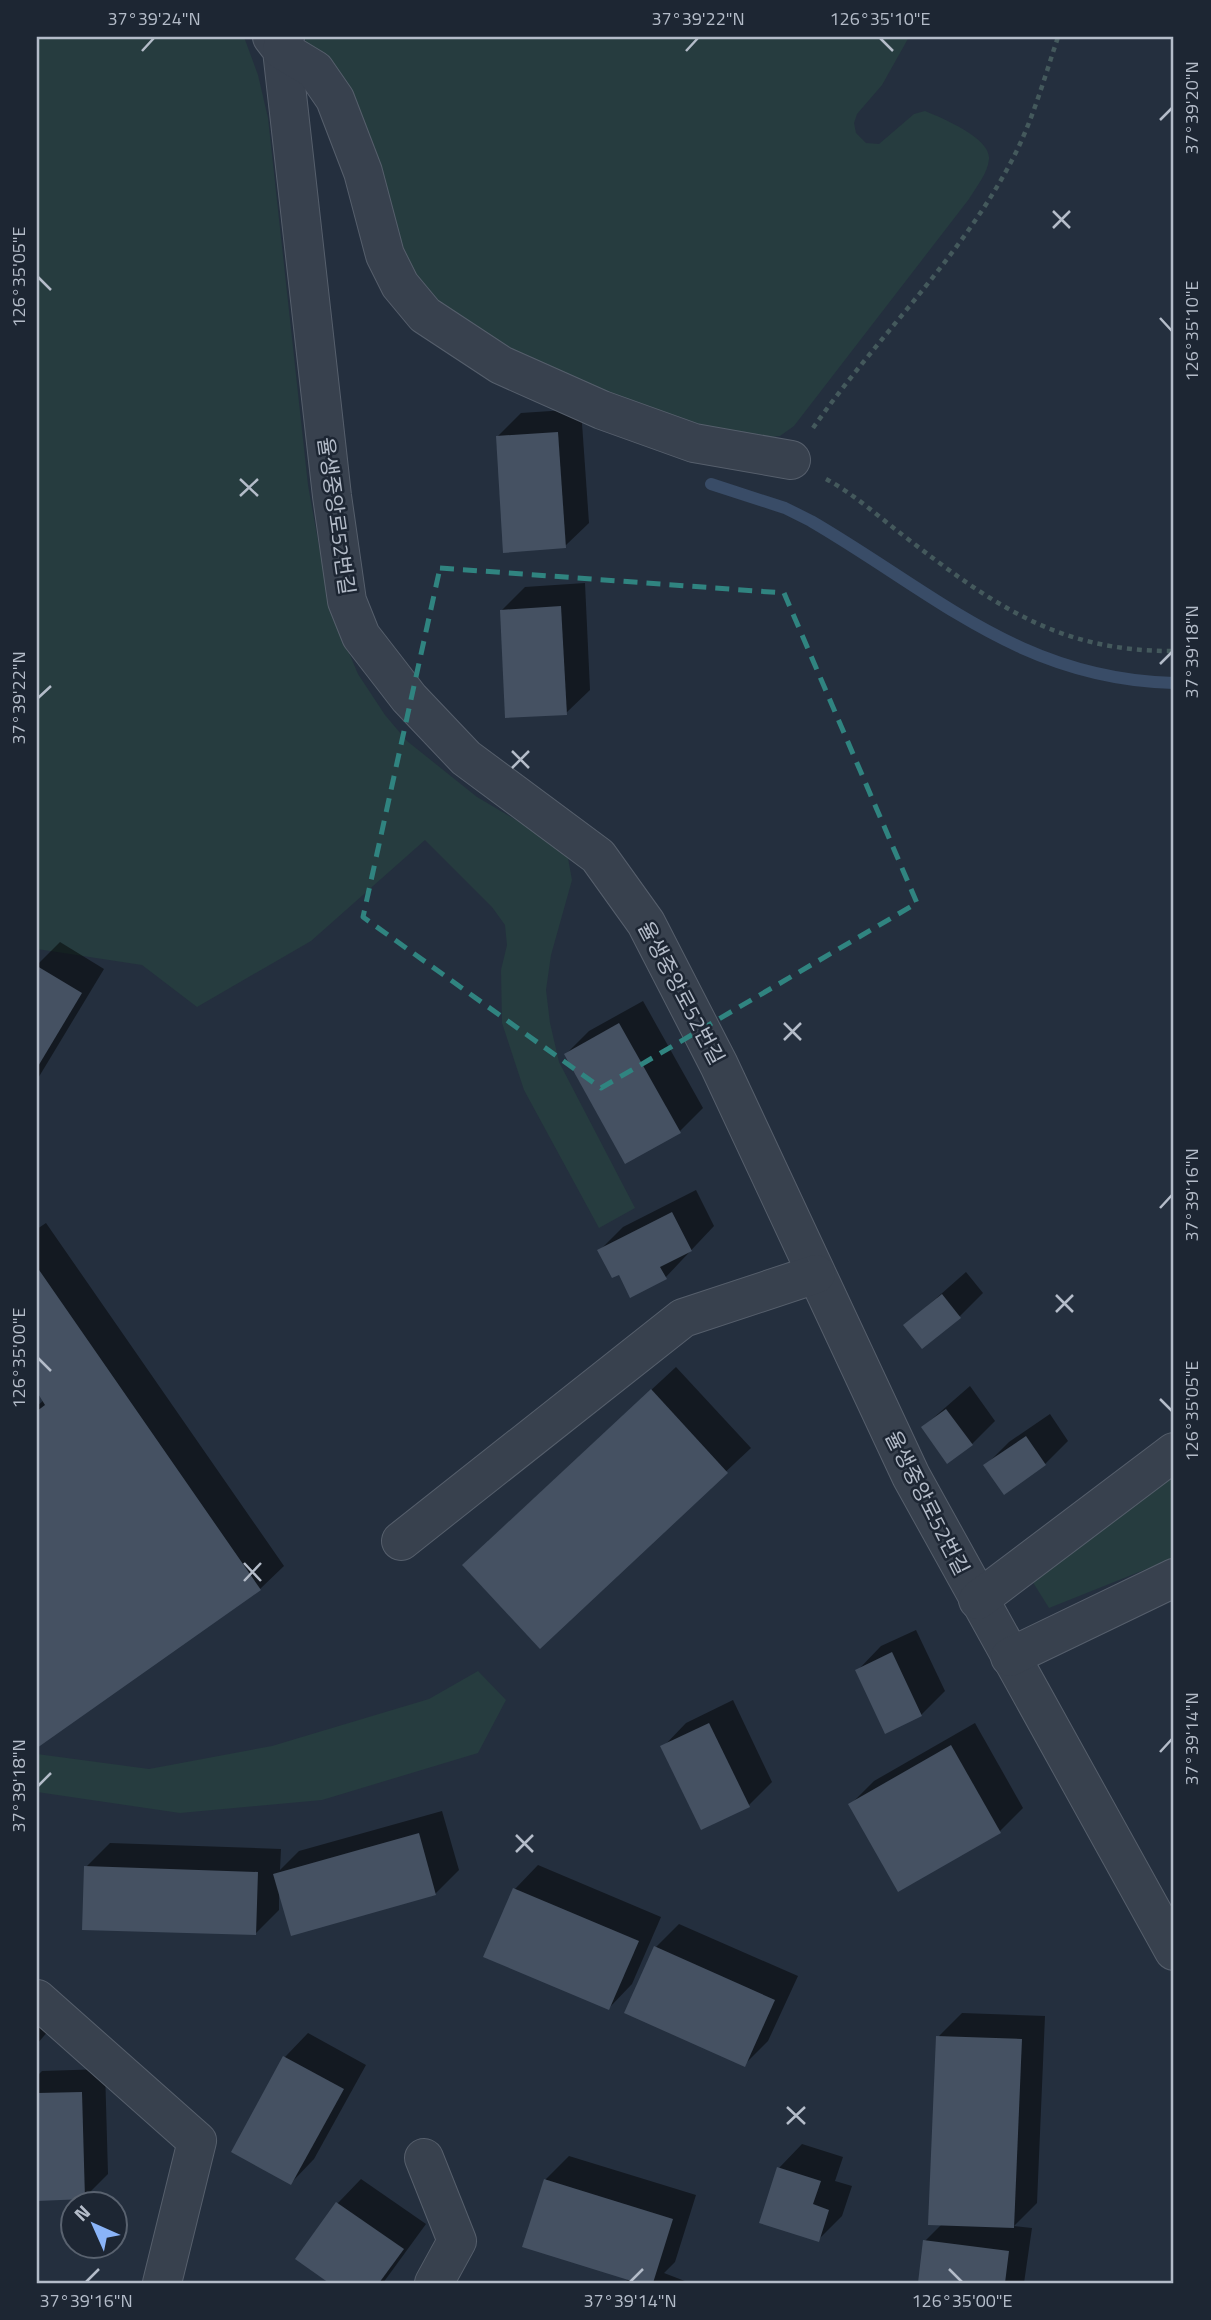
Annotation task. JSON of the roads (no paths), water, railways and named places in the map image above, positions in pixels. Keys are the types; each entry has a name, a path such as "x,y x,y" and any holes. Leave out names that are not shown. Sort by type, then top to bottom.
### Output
{"street":[{"path":"280,41 315,70 335,99 363,172 385,255 400,285 425,315 453,337 501,365 602,410 694,443 791,460"},
{"name":"율생중앙로52번길","path":"280,41 332,496 347,601 361,636 409,698 466,758 598,856 646,923 719,1065 911,1476 1174,1951"},
{"path":"401,1541 683,1318 816,1274"},
{"path":"978,1600 1174,1452"},
{"path":"1010,1657 1174,1578"},
{"path":"37,1999 197,2141 162,2283"},
{"path":"424,2158 457,2241 434,2283"}],"waterway":[{"path":"711,484 785,508 811,521 940,603 1025,649 1070,666 1120,678 1174,683"}]}
